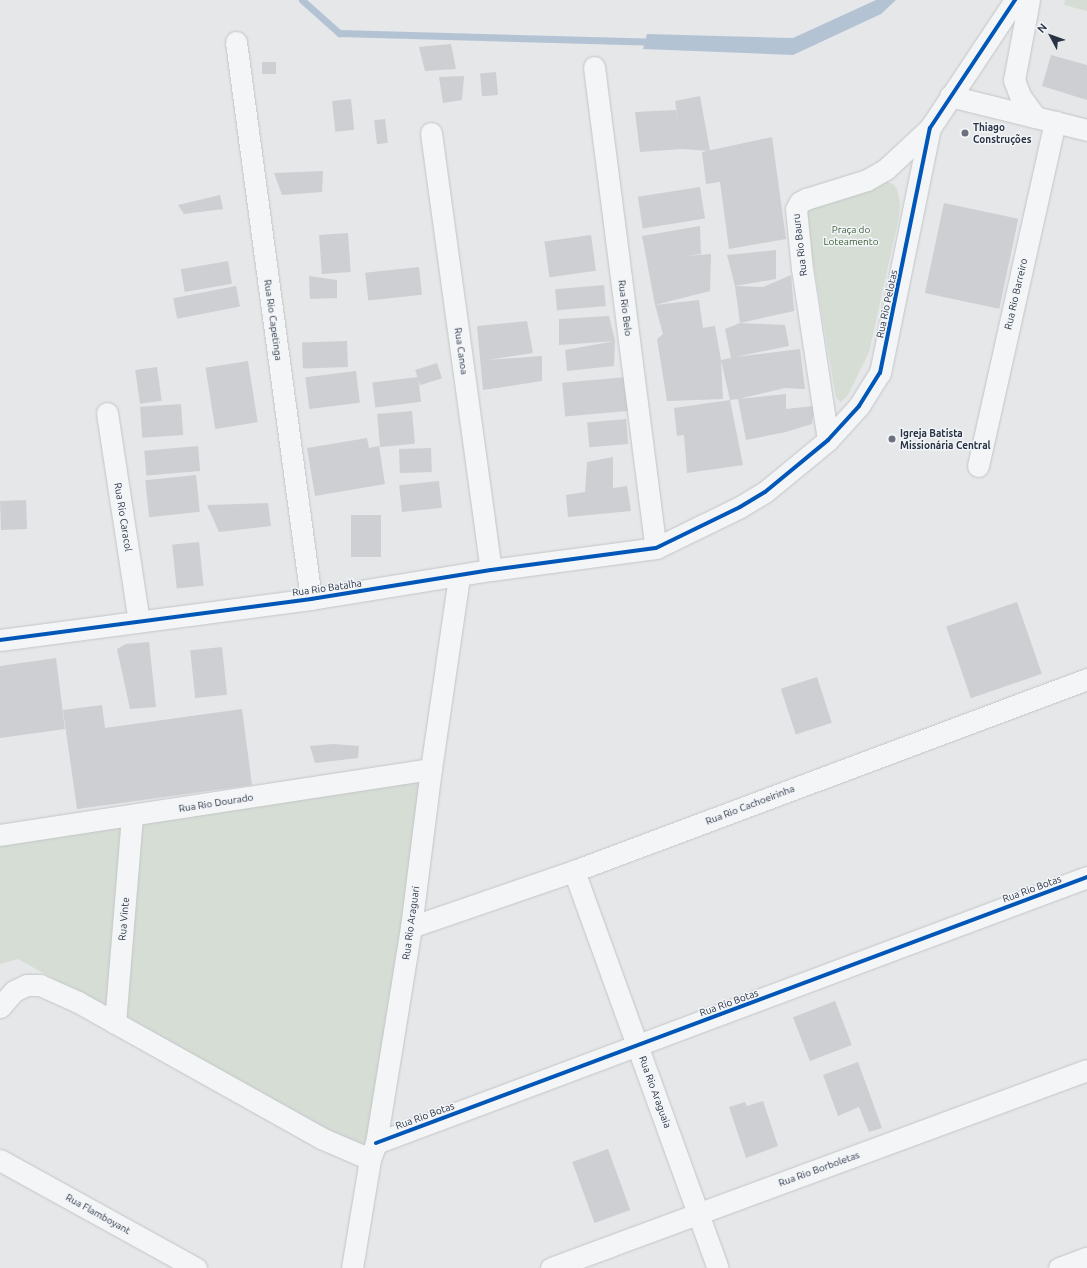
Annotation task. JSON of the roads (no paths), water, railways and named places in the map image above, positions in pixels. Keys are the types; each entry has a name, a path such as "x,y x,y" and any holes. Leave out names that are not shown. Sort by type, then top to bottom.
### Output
{"street":[{"name":"Rua Rio Pelotas","path":"656,548 740,507 765,492 828,440 859,406 880,373 930,128 1015,0"},
{"path":"1029,0 1014,80 1020,96 1045,119"},
{"name":"Rua Rio Capetinga","path":"236,42 311,599"},
{"name":"Rua Rio Belo","path":"594,67 656,548"},
{"path":"950,96 1087,130"},
{"name":"Rua Rio Barreiro","path":"978,466 1045,119"},
{"name":"Rua Rio Bauru","path":"828,440 802,269 796,209 800,202 806,199 867,180 886,169 930,128"},
{"name":"Rua Canoa","path":"431,133 491,570"},
{"name":"Rua Rio Caracol","path":"107,412 139,621"},
{"name":"Rua Rio Batalha","path":"0,640 311,599 491,570 656,548"},
{"name":"Rua Rio Araguari","path":"352,1268 411,928 431,769 458,576"},
{"name":"Rua Rio Cachoeirinha","path":"411,928 574,871 1087,679"},
{"name":"Rua Rio Dourado","path":"0,835 431,769"},
{"name":"Rua Vinte","path":"115,1023 132,816"},
{"name":"Rua Rio Araguaia","path":"574,871 718,1268"},
{"name":"Rua Rio Botas","path":"373,1151 638,1045 1087,877"},
{"path":"0,1007 14,991 28,985 40,985 78,1002 321,1138 373,1151"},
{"name":"Rua Rio Borboletas","path":"550,1268 1087,1070"},
{"name":"Rua Flamboyant","path":"0,1160 196,1268"},
{"path":"1059,1268 1087,1258"}],"water":[{"path":"876,0 896,0 881,14 793,55 643,49 647,34 793,38"}],"waterway":[{"path":"302,0 339,33 653,42"}],"place":[{"name":"Thiago Construções","path":"965,133"},
{"name":"Igreja Batista Missionária Central","path":"892,439"}],"park label":[{"name":"Praça do Loteamento","path":"851,234"}]}
